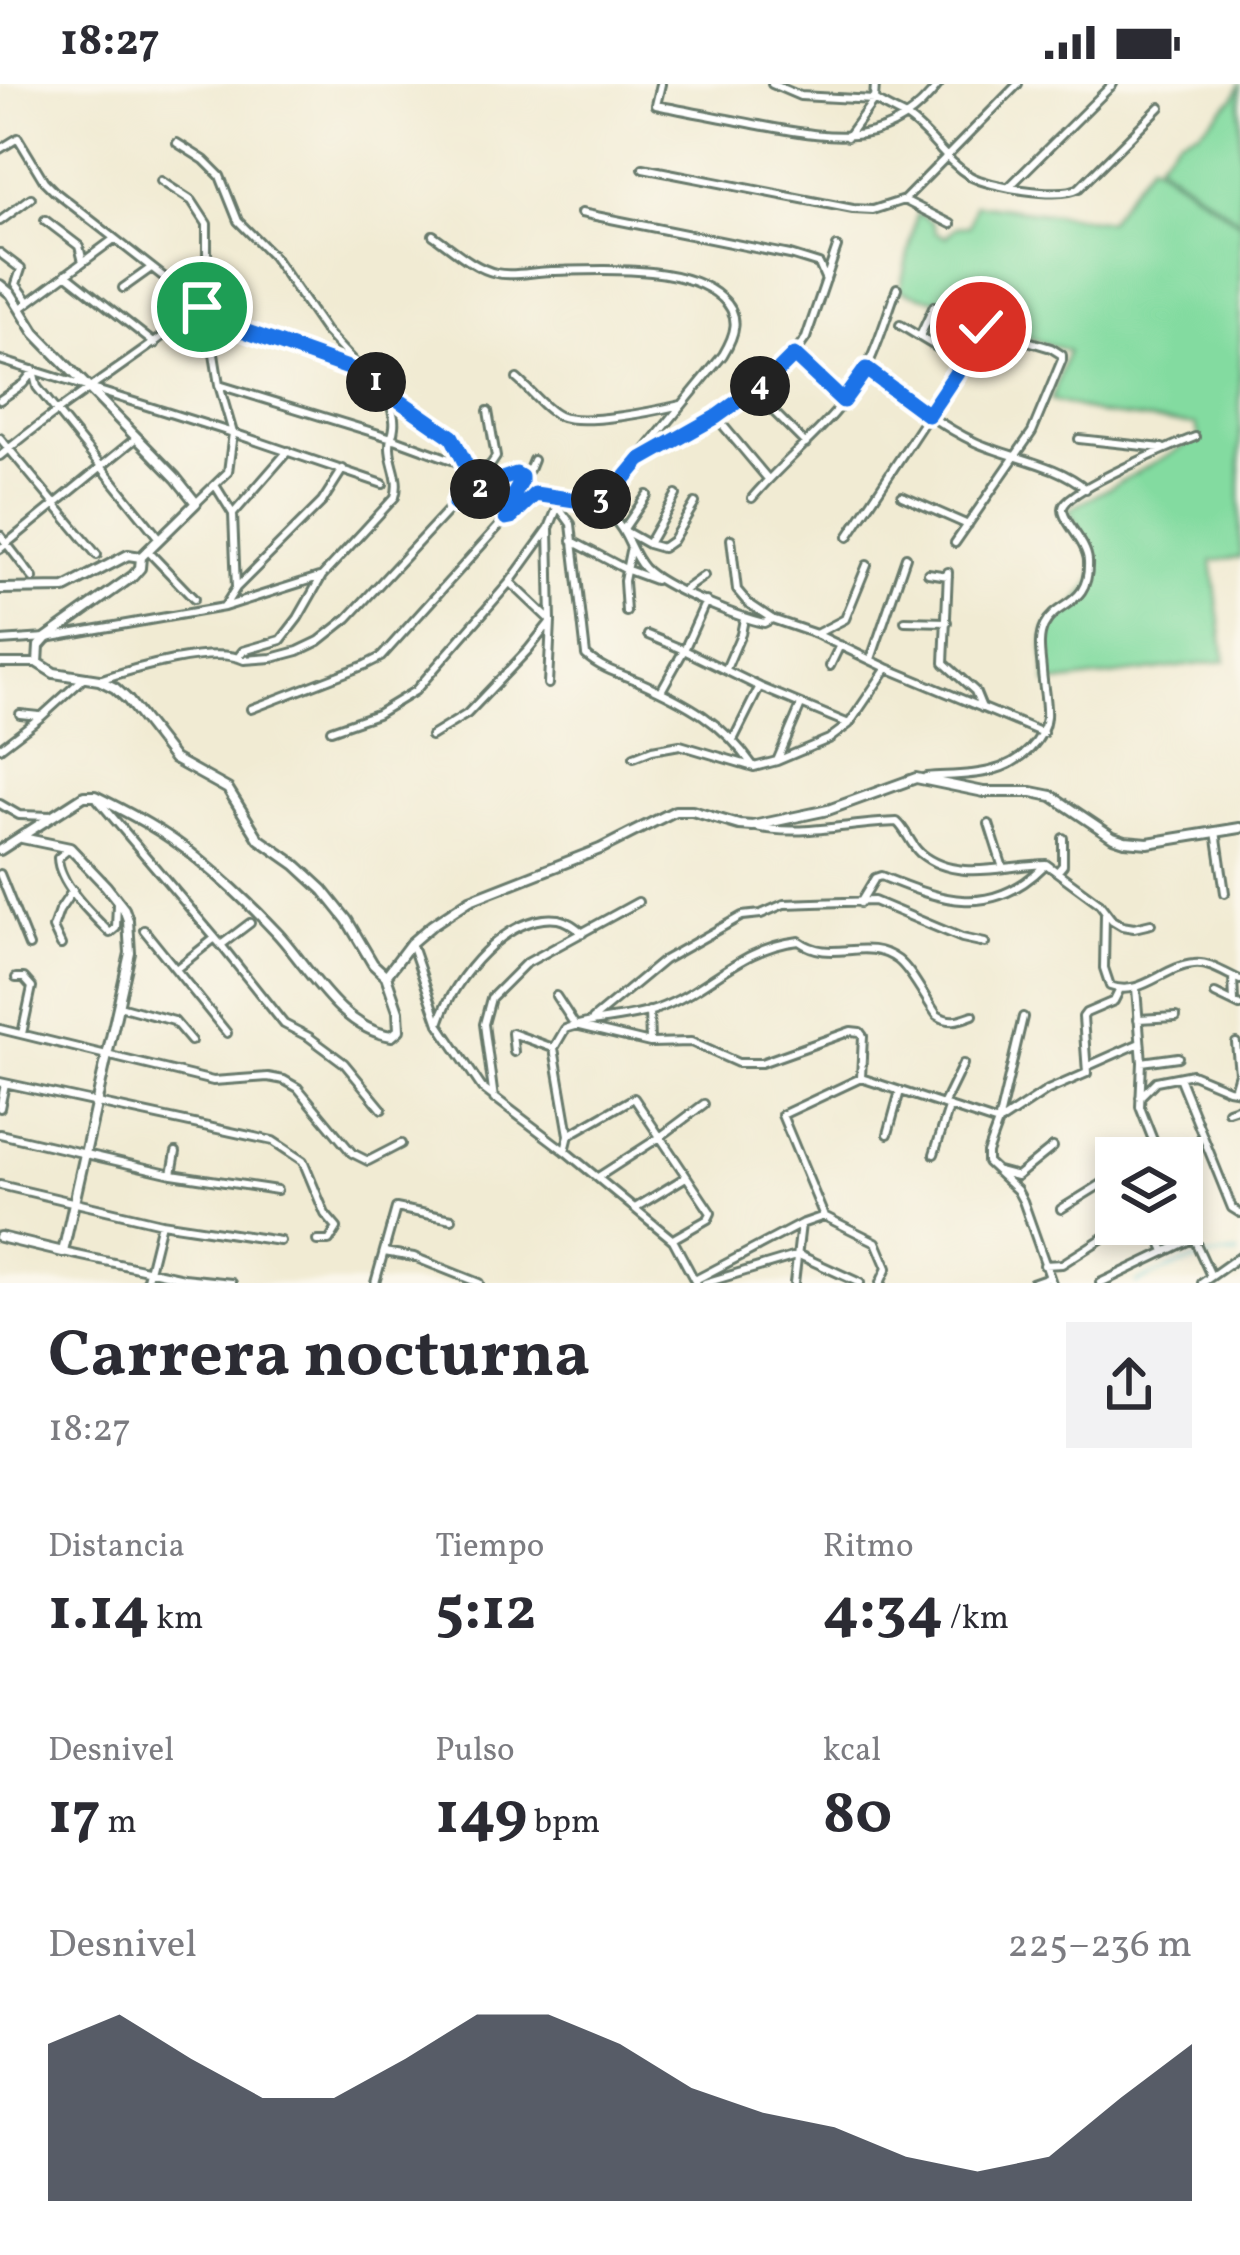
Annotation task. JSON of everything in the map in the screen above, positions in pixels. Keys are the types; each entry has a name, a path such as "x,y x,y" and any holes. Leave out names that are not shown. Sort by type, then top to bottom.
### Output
{"street":[{"path":"661,84 656,105 829,138 879,131 906,118 939,84"},
{"path":"772,84 800,96 874,100 906,118 975,179 1070,194 1160,107"},
{"path":"847,137 874,100 875,84"},
{"path":"644,168 873,210 904,200 1018,84"},
{"path":"1010,186 1113,84"},
{"path":"0,149 18,138 44,181 202,307 233,433 228,472 158,537 134,576 46,638 39,646 38,663"},
{"path":"177,143 220,176 238,221 273,256 325,331 365,374 452,437 466,465 462,493"},
{"path":"161,181 192,201 207,224 208,264 222,323"},
{"path":"0,221 31,198"},
{"path":"904,200 951,224"},
{"path":"581,213 790,255 819,264 826,284"},
{"path":"46,220 80,246 83,262"},
{"path":"433,235 482,268 500,274 589,271 685,276 717,293 734,314 734,337 640,460"},
{"path":"25,305 114,239"},
{"path":"595,503 615,490 640,460 716,417 794,355 806,338 837,247"},
{"path":"0,253 21,269 16,284 35,333 196,503"},
{"path":"123,288 152,268"},
{"path":"66,274 155,344"},
{"path":"0,285 25,305"},
{"path":"752,498 806,444 866,369 897,288"},
{"path":"848,537 963,363 990,305"},
{"path":"920,336 934,306"},
{"path":"0,456 202,307"},
{"path":"208,323 222,323 365,374"},
{"path":"900,326 963,363"},
{"path":"955,543 1032,432 1062,355 981,327"},
{"path":"794,355 843,401"},
{"path":"0,360 383,484"},
{"path":"866,369 971,440 1072,476 1087,489"},
{"path":"0,400 34,370"},
{"path":"34,370 37,387 158,537"},
{"path":"517,380 555,416 577,421 685,404"},
{"path":"219,385 466,465"},
{"path":"239,656 281,640 322,575 388,506 398,489 390,446 395,424 380,386"},
{"path":"99,680 169,661 272,658 319,641 348,618 496,457 488,411"},
{"path":"775,412 806,444"},
{"path":"716,417 768,479"},
{"path":"753,826 828,810 916,778 1003,770 1023,756 1043,733 1046,718 1042,631 1048,620 1082,592 1089,567 1087,549 1061,511 1087,489 1195,437"},
{"path":"0,438 98,555"},
{"path":"3,546 135,439"},
{"path":"1079,439 1166,448"},
{"path":"233,514 288,451"},
{"path":"506,518 506,509 533,460"},
{"path":"224,607 236,588 322,502 343,469"},
{"path":"455,504 501,478 521,477"},
{"path":"215,485 233,514 236,588"},
{"path":"251,709 381,657 506,518 535,494 595,503 623,530 662,548 672,541 695,503"},
{"path":"623,530 647,495"},
{"path":"648,544 676,495"},
{"path":"331,730 377,714 415,691 510,582 549,528 559,496"},
{"path":"902,496 968,525"},
{"path":"558,506 571,524 586,655 688,705 734,738 754,767"},
{"path":"548,684 549,528"},
{"path":"623,530 640,565 659,581"},
{"path":"0,536 3,546 33,578"},
{"path":"731,539 737,590 772,619 1043,733"},
{"path":"572,541 625,569 744,619 764,623 772,619"},
{"path":"626,612 625,569 631,547"},
{"path":"0,589 64,588 128,555 144,553 194,599"},
{"path":"871,659 906,557"},
{"path":"816,634 845,619 867,565"},
{"path":"928,573 948,574 944,663 975,691 982,707"},
{"path":"0,641 46,638 224,607 322,575"},
{"path":"683,591 704,576"},
{"path":"510,582 551,620"},
{"path":"661,692 706,601"},
{"path":"726,669 744,619"},
{"path":"431,736 466,714 551,620"},
{"path":"904,621 947,622"},
{"path":"648,635 849,724"},
{"path":"830,666 840,645"},
{"path":"0,663 38,663 54,673 99,680 115,688 174,759 228,789 259,839 323,890 347,920 373,964 386,976 399,1030 392,1036 379,1034 346,1012 277,933 199,859 165,833 95,796 84,796 0,850"},
{"path":"634,757 680,745 754,767 777,761 829,739 849,724 886,668"},
{"path":"0,748 84,677"},
{"path":"734,738 760,687"},
{"path":"777,761 801,705"},
{"path":"20,714 42,716"},
{"path":"916,778 970,790 1052,796 1125,842 1148,843 1240,828"},
{"path":"95,796 284,1024 344,1063 382,1109"},
{"path":"0,804 19,815 52,816"},
{"path":"386,976 411,943 470,900 600,849 675,811 692,811 739,825 787,829 897,821 918,852 937,862 980,872 1046,864 1122,926 1151,925"},
{"path":"989,824 1003,868"},
{"path":"1216,831 1225,893"},
{"path":"21,837 70,848 117,899 128,920 130,953 63,1252"},
{"path":"1058,871 1063,865 1064,838"},
{"path":"70,848 57,862 73,890 110,932 116,928 117,899"},
{"path":"860,903 881,876 937,896 971,903 992,899 1033,877 1046,864"},
{"path":"0,874 29,946"},
{"path":"61,945 53,928 73,890"},
{"path":"590,1021 664,960 742,916 784,904 874,901 985,943"},
{"path":"494,1100 484,1024 491,998 526,964 638,902"},
{"path":"1105,910 1107,981 1119,990 1136,988 1199,963 1237,978 1237,1004 1215,994"},
{"path":"439,1024 457,982 509,934 542,919 569,922 583,933"},
{"path":"176,969 250,923"},
{"path":"144,930 226,1033"},
{"path":"565,1150 569,1135 554,1048 565,1028 649,1011 689,993 754,952 800,941 824,952 871,947 900,961 946,1021 974,1015"},
{"path":"411,943 439,1024 482,1088 673,1240 699,1282"},
{"path":"16,978 32,987 22,1034"},
{"path":"1136,988 1140,1107 1151,1137"},
{"path":"998,1123 1048,1090 1087,1073 1083,1017 1114,1001 1119,990"},
{"path":"556,996 575,1025 650,1043 692,1042 738,1063 761,1063 851,1031 860,1032 861,1078"},
{"path":"119,1006 174,1021 191,1041"},
{"path":"649,1011 650,1043"},
{"path":"1023,1017 987,1162 1023,1201 1050,1280 1032,1283"},
{"path":"1138,1019 1175,1017"},
{"path":"0,1029 213,1081 284,1080 298,1088 362,1160 400,1144"},
{"path":"514,1052 512,1033 554,1048"},
{"path":"1088,1066 1140,1043"},
{"path":"1140,1097 1156,1081 1179,1077 1201,1076 1237,1090 1236,1043"},
{"path":"1142,1062 1178,1057"},
{"path":"934,1154 963,1064"},
{"path":"1179,1077 1232,1208 1240,1213"},
{"path":"880,1283 887,1268 876,1242 824,1216 782,1115 861,1078 998,1123"},
{"path":"0,1108 3,1083 273,1141 303,1161 325,1214 337,1228 329,1241 317,1241"},
{"path":"889,1134 900,1091"},
{"path":"569,1135 634,1098 711,1213 673,1240"},
{"path":"598,1177 704,1104"},
{"path":"1228,1112 1240,1107"},
{"path":"0,1134 172,1174 277,1190"},
{"path":"994,1171 1017,1176 1053,1147"},
{"path":"172,1174 176,1152"},
{"path":"635,1208 686,1177"},
{"path":"0,1185 161,1222 280,1241"},
{"path":"1061,1209 1095,1188"},
{"path":"375,1283 396,1208 452,1219"},
{"path":"699,1282 801,1224 824,1216"},
{"path":"146,1283 161,1222"},
{"path":"794,1283 801,1224"},
{"path":"0,1237 184,1278 232,1283"},
{"path":"1044,1264 1062,1264 1095,1243"},
{"path":"1162,1245 1165,1251"},
{"path":"1100,1283 1178,1245"},
{"path":"1195,1245 1211,1276"},
{"path":"384,1252 414,1257 479,1283"},
{"path":"699,1282 799,1255 860,1283"},
{"path":"1202,1283 1239,1256"}],"green space":[{"path":"1240,84 1240,221 1157,162 1179,138 1200,130 1234,98"},
{"path":"1151,162 1240,223 1240,558 1212,561 1225,661 1047,684 1046,631 1050,623 1071,611 1096,575 1092,553 1069,510 1199,438 1196,425 1101,414 1051,400 1068,351 992,325 1000,301 956,285 949,304 900,290 917,213 946,237 956,227 969,226 975,204 1108,221"}],"waterway":[{"path":"1136,1283 1186,1263 1238,1254"}],"route":[{"path":"202,307 208,323 222,323 365,374 437,425 452,437 466,465 462,493 455,504 501,478 521,477 506,518 535,494 595,503 615,490 640,460 716,417 794,355 843,401 866,369 928,415 981,327"}]}
